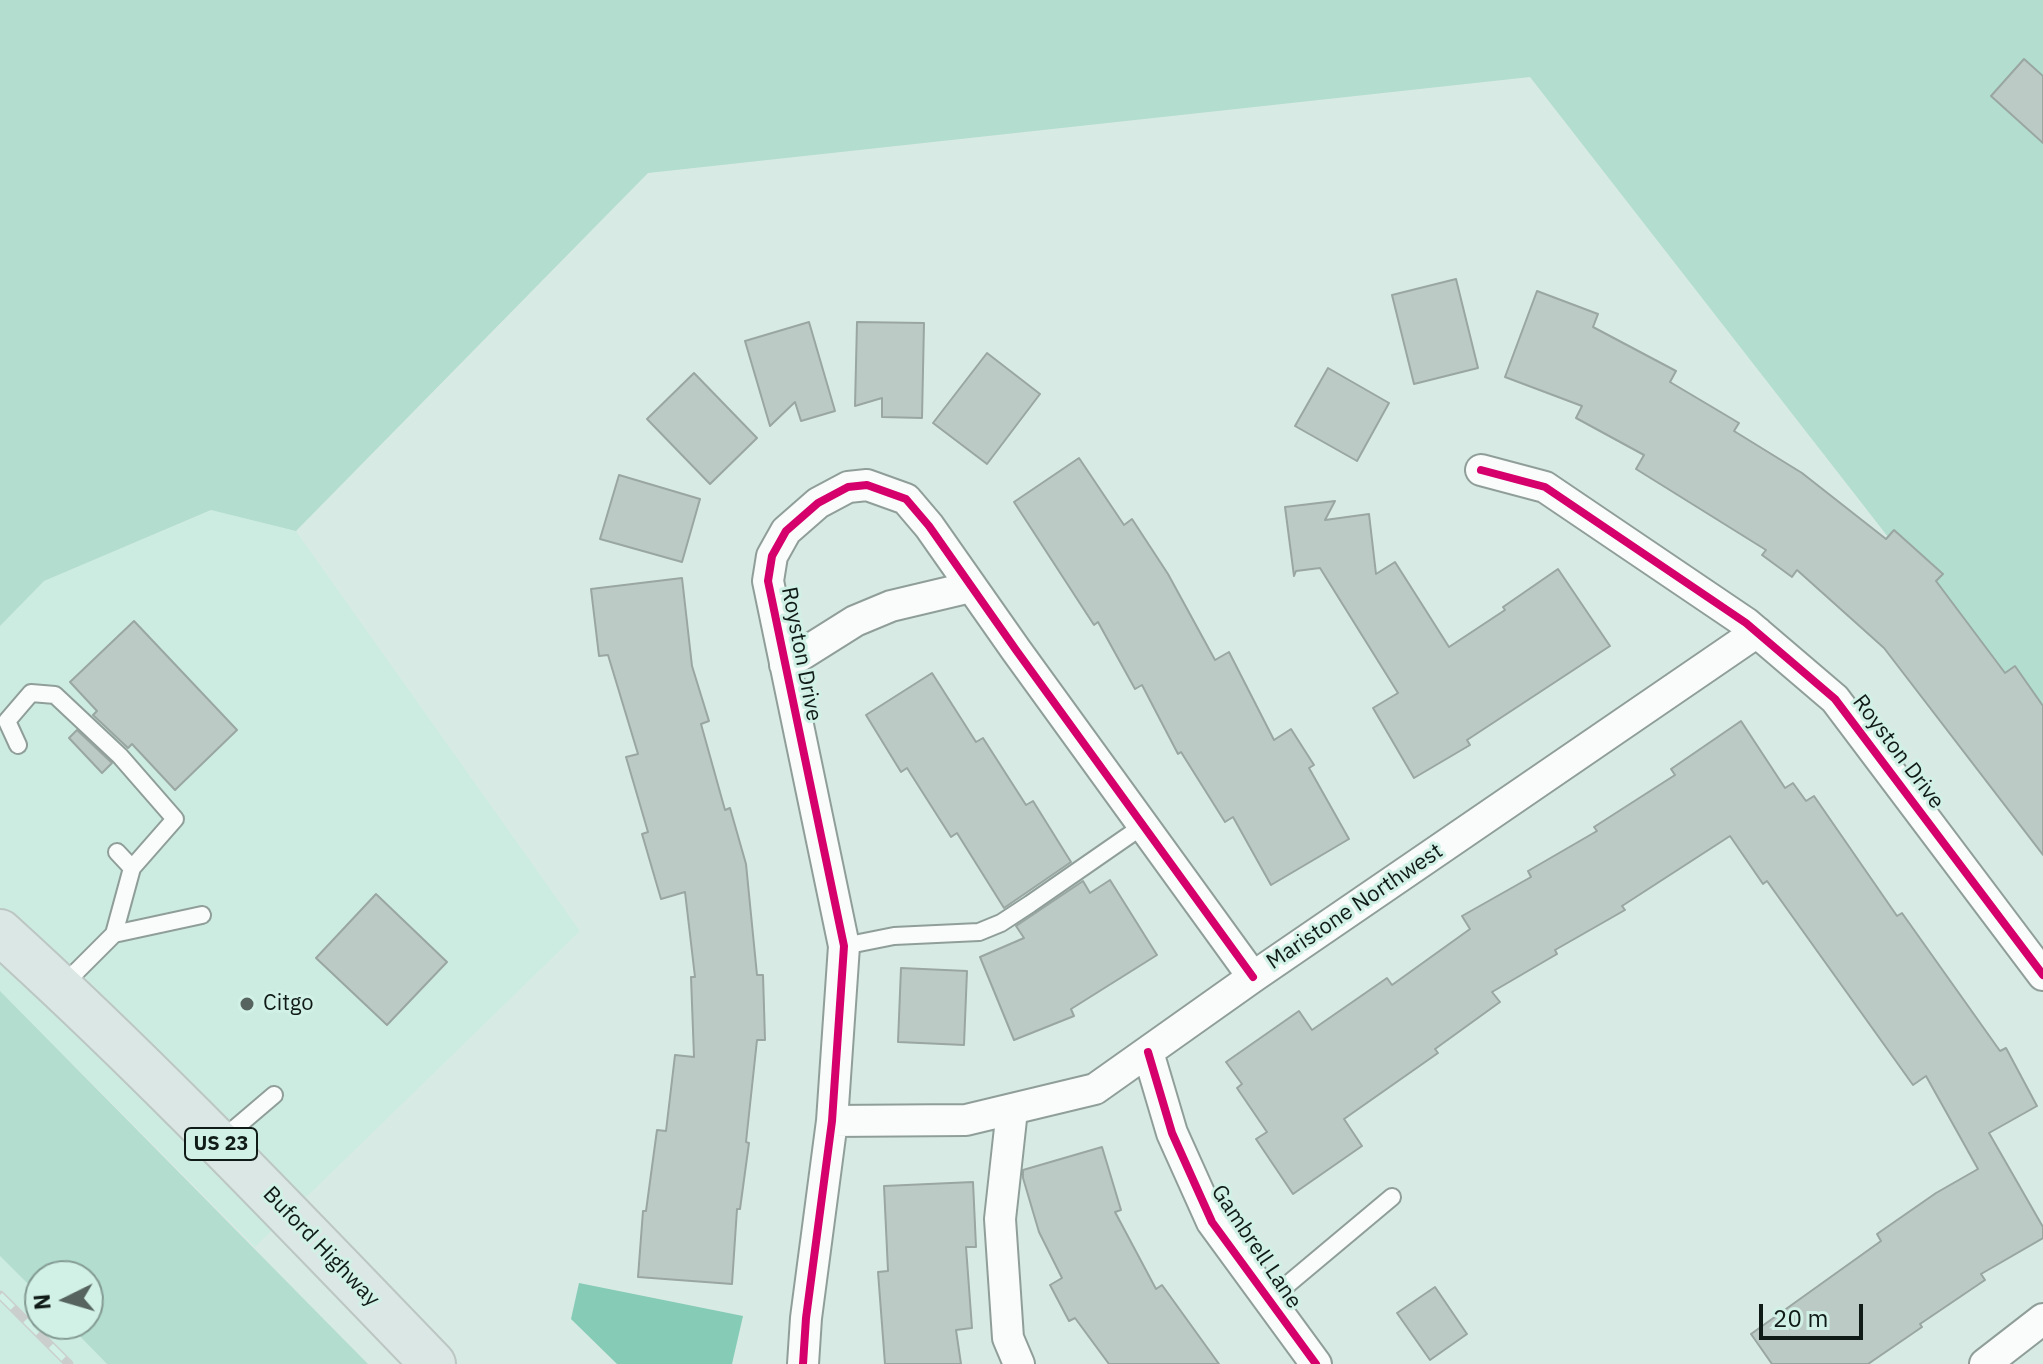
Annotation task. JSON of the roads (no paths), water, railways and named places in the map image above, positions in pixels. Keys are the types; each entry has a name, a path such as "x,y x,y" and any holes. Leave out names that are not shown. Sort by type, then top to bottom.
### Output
{"main road":[{"name":"Buford Highway","path":"0,932 61,987 219,1142 433,1364"}],"street":[{"name":"Royston Drive","path":"1481,470 1545,487 1757,632 1835,699 2043,975"},
{"name":"Royston Drive","path":"803,1364 806,1318 832,1121 844,946 768,581 772,556 786,531 818,503 848,487 867,485 906,499 929,526 1253,977"},
{"name":"Royston Drive","path":"785,665 855,621 891,606 971,587"},
{"name":"Maristone Northwest","path":"832,1121 966,1120 1095,1089 1253,977 1757,632"},
{"name":"Gambrell Lane","path":"1148,1052 1172,1133 1212,1222 1316,1364"},
{"path":"1012,1110 1000,1219 1008,1338 1019,1364"},
{"path":"1985,1364 2043,1319"}],"lane":[{"path":"18,745 7,721 31,693 55,695 120,756 175,819 132,868 114,934 61,987"},
{"path":"844,946 875,938 979,932 1001,923 1144,825"},
{"path":"117,852 132,868"},
{"path":"114,934 202,915"},
{"path":"219,1142 274,1095"},
{"path":"1269,1300 1392,1197"}],"railway":[{"path":"0,1295 69,1364"}],"place":[{"name":"Citgo","path":"247,1004"}]}
